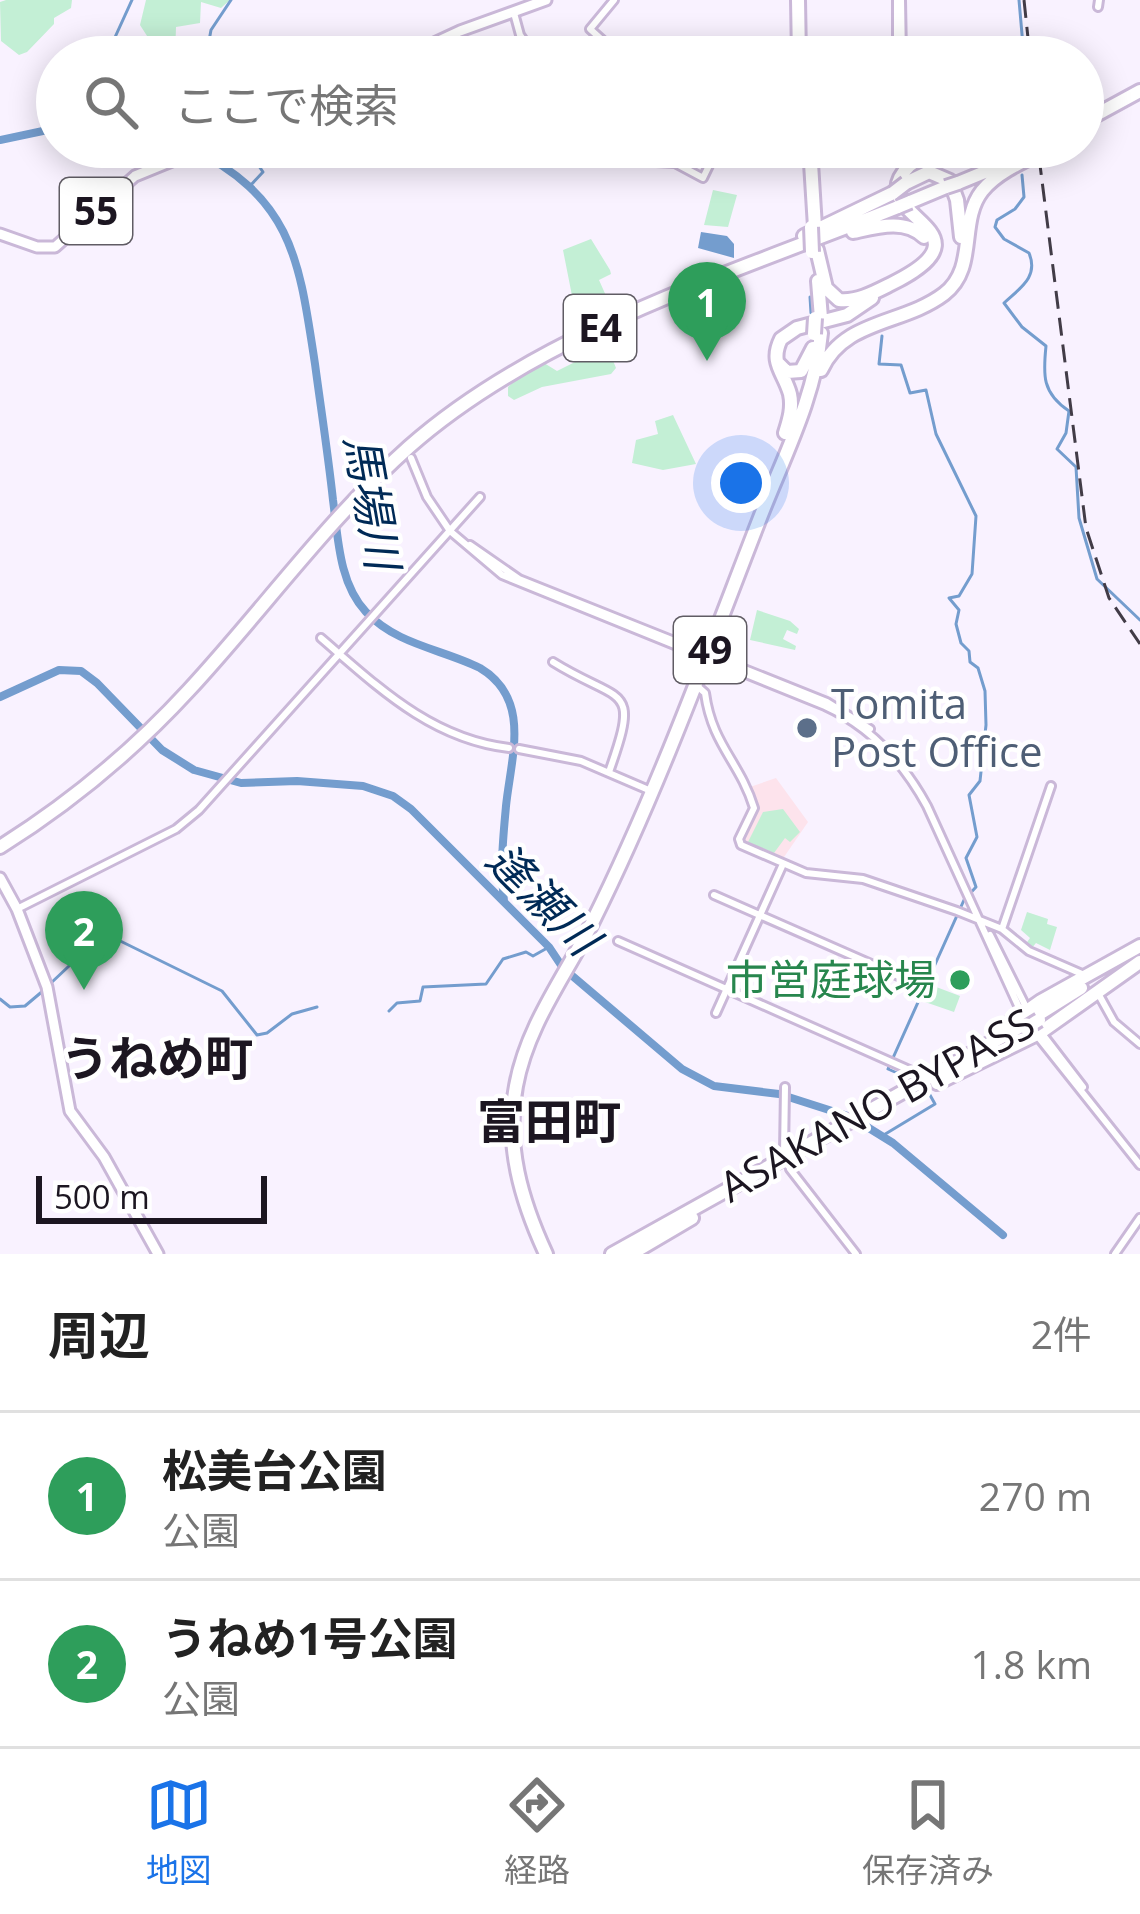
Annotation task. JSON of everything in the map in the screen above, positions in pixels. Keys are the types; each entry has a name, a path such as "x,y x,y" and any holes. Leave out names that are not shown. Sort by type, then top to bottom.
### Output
{"highway":[{"path":"800,0 801,36"},
{"path":"1104,114 1140,94"},
{"name":"49","path":"543,1254 518,1197 508,1152 508,1117 520,1052 650,790 816,370 818,326 808,168"},
{"path":"775,467 791,407 775,361 781,339 796,328 847,315 934,254 934,239 902,203 900,184 909,168"},
{"name":"E4","path":"950,183 983,168"},
{"name":"E4","path":"0,844 155,722 336,516 406,446 481,385 608,318 902,197 989,168"},
{"path":"792,436 833,349 850,334 950,289 960,272 970,214 981,193 1012,168"},
{"path":"902,197 924,172 938,173 952,184 957,200 959,256 951,278 931,301"},
{"name":"E4","path":"406,446 541,356 813,241 902,197"},
{"path":"887,286 857,299 838,299 826,288 813,241 908,226 926,242 922,266"},
{"name":"49","path":"705,656 808,382 818,326 813,241"},
{"path":"818,326 805,368 794,373 784,370 778,355 791,334 812,327 893,318"},
{"name":"ASAKANO BYPASS","path":"613,1254 868,1116 1140,954"},
{"name":"ASAKANO BYPASS","path":"613,1254 697,1213 849,1126"},
{"path":"632,1254 697,1213"}],"main road":[{"path":"449,36 546,0"},
{"name":"55","path":"0,234 37,248 55,247 135,176 154,168"},
{"path":"0,878 47,988 70,1111 104,1157 158,1254"}],"street":[{"path":"598,36 590,29 614,0"},
{"path":"899,0 900,36"},
{"path":"514,13 521,36"},
{"path":"684,168 703,178 708,168"},
{"path":"452,530 411,458 427,496 452,530 490,566 518,584 815,697 865,724 915,776 982,921"},
{"path":"17,909 176,829 219,788 480,497"},
{"path":"321,638 404,710 475,743 509,748"},
{"path":"705,656 838,712 886,748 927,806 1031,1022 1140,1162"},
{"path":"553,662 623,703 626,723 609,772"},
{"path":"694,684 705,692 706,710 720,746 747,784 754,808 739,842 783,864 830,878 863,878 982,921 1002,929 1030,951 1082,974"},
{"path":"519,749 564,756 650,790"},
{"path":"1002,929 1051,786"},
{"path":"716,1013 783,864"},
{"path":"714,895 919,985"},
{"path":"618,941 923,1080"},
{"path":"1099,995 1114,1022 1140,1044"},
{"path":"784,1154 785,1087"},
{"path":"790,1168 856,1254"},
{"path":"1115,1254 1140,1218"}],"shaded area":[{"path":"776,778 808,822 782,860 745,844 743,838 757,810 750,787"}],"green space":[{"path":"72,0 71,8 54,18 54,24 19,55 1,41 0,2"},
{"path":"146,0 230,0 221,8 201,2 200,23 176,27 176,36 147,36 140,25"},
{"path":"713,190 737,195 728,227 704,225"},
{"path":"591,239 610,270 611,274 599,280 611,307 577,321 563,250"},
{"path":"601,349 616,368 611,374 542,387 514,400 508,396 508,387 524,372 544,363 557,371"},
{"path":"673,415 696,464 663,470 632,463 636,440 658,434 655,421"},
{"path":"757,610 799,629 797,634 787,630 783,639 796,646 795,650 750,640"},
{"path":"783,809 800,832 790,842 785,838 774,853 748,842 763,812"},
{"path":"1027,912 1057,927 1050,950 1036,943 1031,949 1025,945 1030,938 1021,930"},
{"path":"931,985 960,996 954,1012 925,1002"}],"water":[{"path":"701,232 727,236 734,244 734,258 698,248"}],"waterway":[{"path":"116,36 132,0"},
{"path":"210,36 231,0"},
{"path":"1019,0 1022,36"},
{"name":"馬場川","path":"0,140 36,132"},
{"name":"馬場川","path":"225,168 270,210 296,263 339,544 350,588 378,623 480,668 507,696 514,749 503,842 504,901"},
{"path":"249,187 263,172 260,168"},
{"path":"1022,175 1024,197 995,227 1004,239 1029,253 1032,269 1004,303 1022,327 1046,346 1046,383 1069,411 1066,433 1057,449 1076,467 1079,518 1097,579 1140,620"},
{"path":"810,297 811,313"},
{"path":"882,336 879,364 901,365 910,393 926,390 936,434 976,516 972,574 959,596 949,598 959,610 956,624 961,643 978,668 985,691 980,781 969,795 977,837 966,858 976,887 964,900 888,1069 913,1080"},
{"name":"逢瀬川","path":"0,697 59,670 81,671 162,750 194,770 241,783 363,786 393,796 549,947 563,968 682,1069 714,1086 779,1094 851,1117 893,1143 1003,1235"},
{"path":"51,983 104,933 222,991 257,1035 292,1014 317,1007"},
{"path":"389,1011 397,1003 420,1001 423,987 486,984 503,959 526,952 533,956 549,947"},
{"path":"0,999 10,1007 25,1006 44,990"},
{"path":"882,1136 935,1104 926,1088"}],"railway":[{"path":"1024,0 1028,36"},
{"path":"1040,168 1086,528 1109,598 1140,644"}],"place":[{"name":"松美台公園","path":"707,361"},
{"name":"Tomita Post Office","path":"807,728"},
{"name":"市営庭球場","path":"960,980"},
{"name":"うねめ1号公園","path":"84,990"}],"district":[{"name":"うねめ町","path":"157,1059"},
{"name":"富田町","path":"549,1122"}]}
